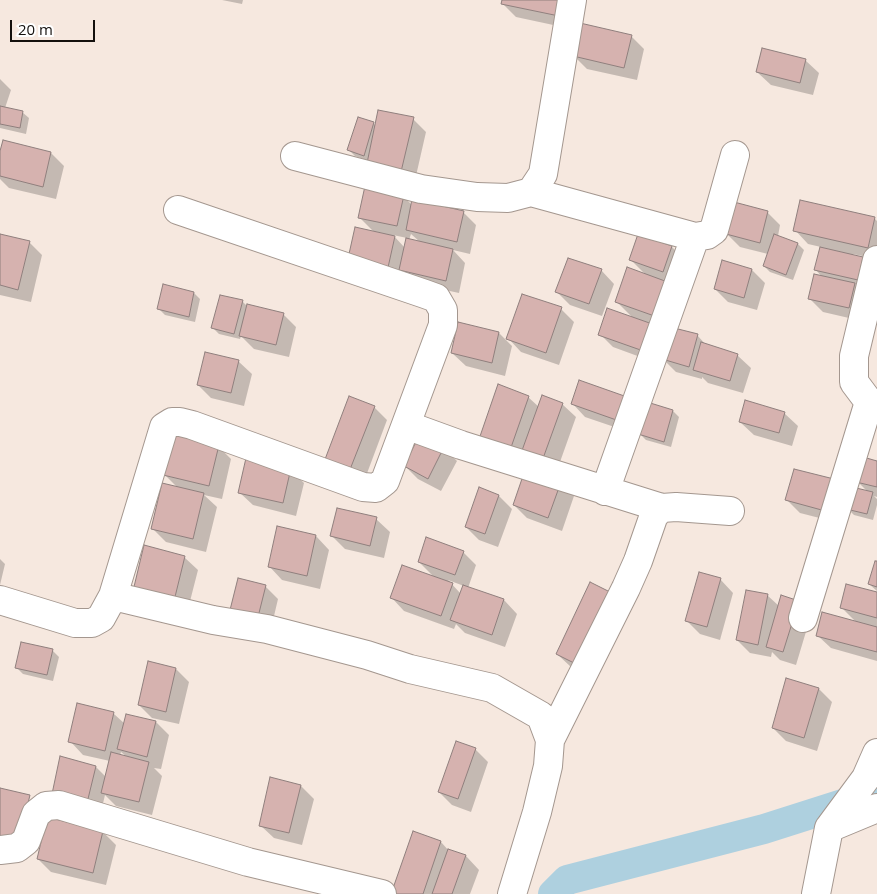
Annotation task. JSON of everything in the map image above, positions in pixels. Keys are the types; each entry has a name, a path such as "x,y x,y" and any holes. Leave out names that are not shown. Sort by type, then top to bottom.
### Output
{"street":[{"path":"531,192 543,174 572,0"},
{"path":"295,156 422,188 476,197 508,198 531,192 695,236 707,235 714,230 735,155"},
{"path":"0,600 75,622 92,623 102,618 113,596 164,427 172,422 192,425 363,487 376,488 385,481 443,325 442,310 436,298 178,210"},
{"path":"605,490 695,236"},
{"path":"803,618 873,403 854,382 854,356 877,260"},
{"path":"406,424 460,445 662,508 676,507 730,511"},
{"path":"512,894 537,812 548,766 550,740 626,588 638,561 654,515 662,508"},
{"path":"113,596 213,620 267,629 367,655 410,669 492,688 540,716 550,740"},
{"path":"816,894 835,820 871,766"},
{"path":"0,850 16,848 26,841 36,814 46,806 59,805 248,862 382,894"},
{"path":"835,820 877,808"}],"building":[{"path":"502,0 562,0 559,16 501,4"},
{"path":"580,23 632,35 624,68 573,56"},
{"path":"762,48 806,59 800,83 756,72"},
{"path":"0,106 23,111 20,128 0,124"},
{"path":"378,110 414,117 400,176 366,168"},
{"path":"358,117 374,122 364,156 347,150"},
{"path":"3,140 51,152 43,187 0,176 0,151"},
{"path":"365,186 404,195 397,226 358,218"},
{"path":"412,199 464,211 457,242 406,230"},
{"path":"800,200 875,217 868,248 793,231"},
{"path":"734,202 768,211 760,243 726,234"},
{"path":"355,227 395,236 387,272 347,263"},
{"path":"0,234 30,241 18,290 0,285"},
{"path":"638,234 672,246 663,272 629,260"},
{"path":"774,234 798,243 786,275 763,266"},
{"path":"406,238 453,249 446,281 399,270"},
{"path":"820,247 863,257 858,280 814,270"},
{"path":"568,258 602,269 589,304 555,292"},
{"path":"722,260 752,269 744,298 714,289"},
{"path":"627,267 673,284 660,318 615,302"},
{"path":"814,274 855,283 849,308 808,299"},
{"path":"163,284 194,292 189,317 157,309"},
{"path":"522,294 562,307 546,353 506,339"},
{"path":"220,295 243,300 234,334 211,328"},
{"path":"247,304 284,313 276,345 239,336"},
{"path":"607,308 658,326 649,353 598,335"},
{"path":"458,322 499,332 492,363 451,353"},
{"path":"670,327 698,334 689,367 662,359"},
{"path":"701,342 738,354 730,381 693,370"},
{"path":"205,352 239,360 231,393 197,385"},
{"path":"579,380 630,398 622,422 571,404"},
{"path":"498,384 529,396 508,456 477,445"},
{"path":"542,395 563,403 541,464 520,456"},
{"path":"349,396 375,406 349,472 324,462"},
{"path":"745,400 785,412 779,433 739,422"},
{"path":"647,402 673,410 664,442 638,434"},
{"path":"174,433 219,445 209,486 163,475"},
{"path":"420,434 444,447 428,479 404,466"},
{"path":"863,457 877,461 877,487 856,482"},
{"path":"246,458 291,468 283,503 238,493"},
{"path":"794,469 838,480 829,512 785,500"},
{"path":"525,470 561,482 548,518 513,505"},
{"path":"162,483 204,493 193,539 151,529"},
{"path":"479,487 499,495 485,534 465,527"},
{"path":"852,487 873,492 867,514 846,509"},
{"path":"337,508 377,517 370,546 330,536"},
{"path":"277,526 316,535 307,576 268,567"},
{"path":"426,537 464,551 455,575 418,562"},
{"path":"144,545 185,556 174,601 133,591"},
{"path":"875,561 877,561 877,587 868,584"},
{"path":"402,565 453,583 441,616 390,598"},
{"path":"699,572 721,578 707,627 685,621"},
{"path":"238,578 266,585 257,621 229,614"},
{"path":"590,582 614,594 580,666 556,654"},
{"path":"846,584 877,592 877,618 840,608"},
{"path":"463,585 504,599 492,635 450,620"},
{"path":"746,590 768,594 758,645 736,640"},
{"path":"781,595 799,601 783,652 766,647"},
{"path":"822,612 877,627 877,652 816,636"},
{"path":"21,642 53,649 47,675 15,668"},
{"path":"148,661 176,668 166,712 138,705"},
{"path":"786,678 819,688 804,738 772,728"},
{"path":"77,703 114,712 105,751 68,742"},
{"path":"126,714 156,721 147,757 117,749"},
{"path":"456,741 476,748 458,799 438,792"},
{"path":"111,752 149,762 139,802 101,793"},
{"path":"60,756 96,766 87,803 52,794"},
{"path":"270,777 301,785 289,833 259,826"},
{"path":"0,788 30,795 19,840 0,836"},
{"path":"47,817 103,831 93,873 37,859"},
{"path":"413,831 441,841 423,894 391,894"},
{"path":"448,849 466,855 452,894 432,894"}],"waterway":[{"path":"553,894 567,880 764,829 877,793"}]}
